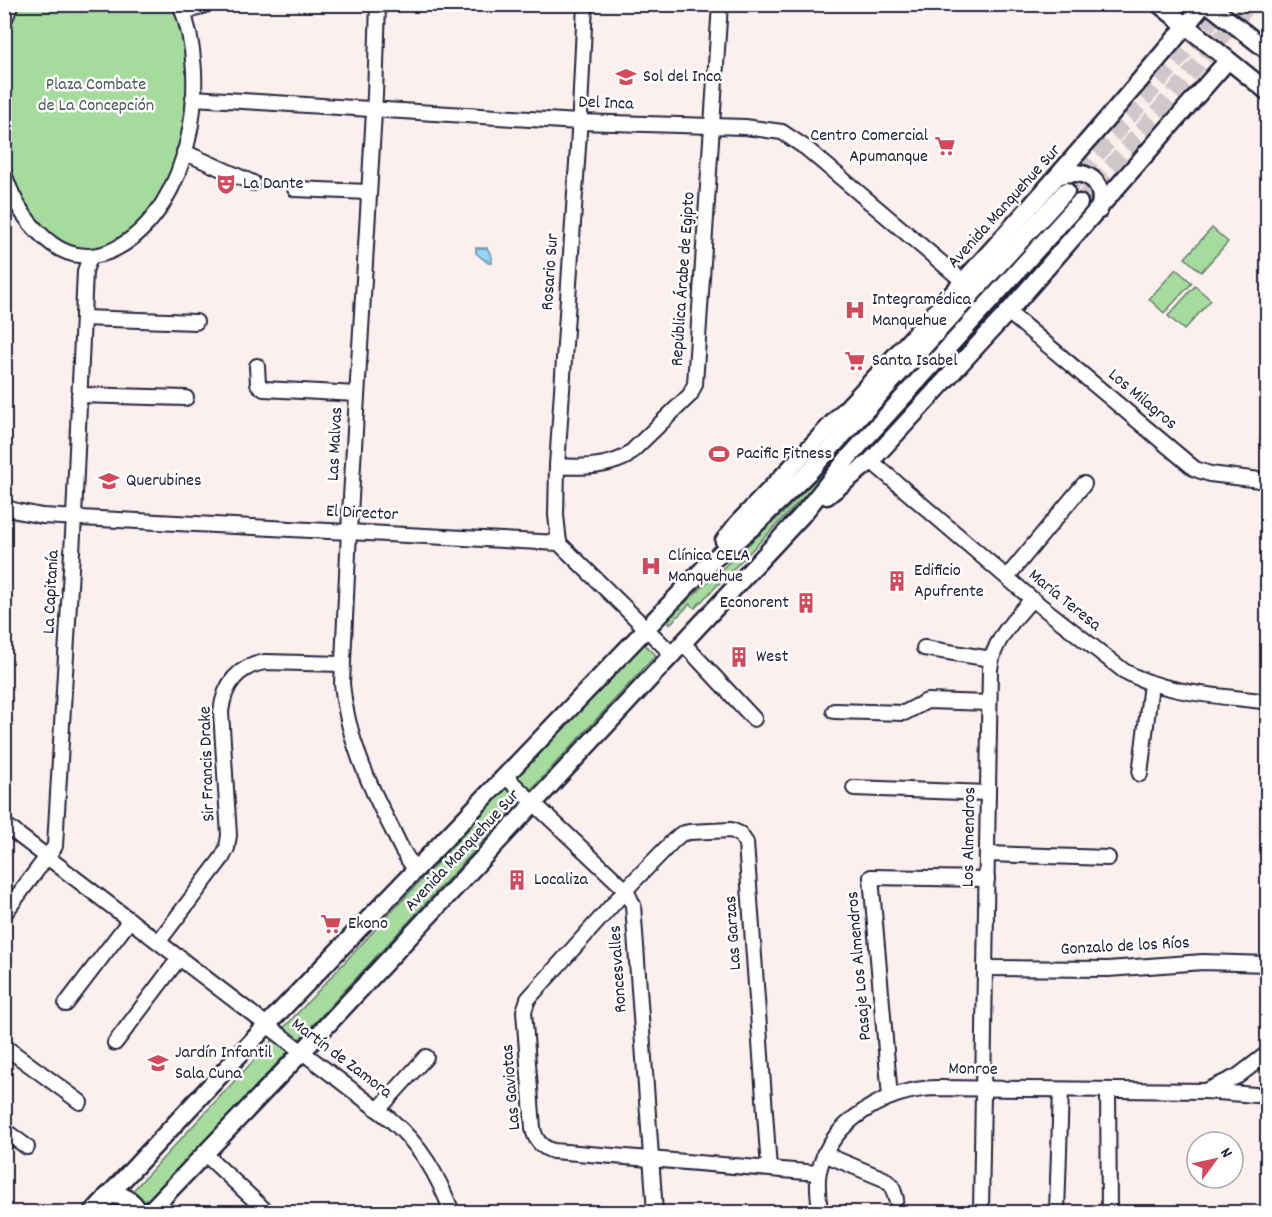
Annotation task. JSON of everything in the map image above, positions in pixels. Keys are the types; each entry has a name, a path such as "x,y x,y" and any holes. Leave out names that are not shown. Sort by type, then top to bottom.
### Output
{"main road":[{"path":"1159,4 1268,92"},
{"path":"1206,4 1268,51"},
{"name":"Avenida Manquehue Sur","path":"708,564 738,524 837,421 1060,175 1206,4"},
{"name":"Avenida Manquehue Sur","path":"803,514 871,461 1099,210 1228,60"},
{"path":"1060,175 1072,172 1082,173 1096,182 1101,196 1099,210"},
{"name":"Avenida Manquehue Sur","path":"93,1212 267,1025 646,628 708,564 756,524 810,471 1066,191"},
{"name":"Avenida Manquehue Sur","path":"149,1212 303,1051 803,514 848,458 1079,203"},
{"path":"107,1196 118,1195 129,1199 139,1212"}],"street":[{"path":"4,21 11,4"},
{"path":"4,173 27,220 43,237 57,247 71,254 90,257 113,250 128,242 149,223 170,190 184,152 194,98 192,49 182,9 207,4"},
{"name":"Las Malvas","path":"378,4 342,663 344,704 354,744 381,809 407,860 416,870"},
{"name":"Rosario Sur","path":"559,543 556,515 557,466 585,4"},
{"name":"República Árabe de Egipto","path":"557,466 573,467 616,463 627,456 690,395 695,384 720,4"},
{"name":"Del Inca","path":"194,98 579,122 773,130 789,135 964,282"},
{"path":"184,152 253,183"},
{"path":"295,189 369,192"},
{"name":"La Capitanía","path":"4,914 55,846 74,518 85,271 90,257"},
{"name":"Los Milagros","path":"1008,312 1195,469 1210,474 1268,481"},
{"path":"83,318 196,322"},
{"path":"258,366 258,384 264,389 357,394"},
{"path":"79,394 186,398"},
{"name":"María Teresa","path":"871,461 1032,599 1114,664 1151,684 1268,702"},
{"path":"1007,577 1084,484"},
{"name":"El Director","path":"4,507 30,514 74,518 559,543"},
{"path":"559,543 646,628 678,649 754,719"},
{"name":"Los Almendros","path":"982,1089 991,659 998,641 1032,599"},
{"path":"924,648 991,659"},
{"name":"Sir Francis Drake","path":"159,942 222,858 227,848 229,835 221,712 224,693 228,685 241,670 256,663 342,663"},
{"path":"1140,774 1151,684"},
{"path":"834,711 904,713 927,701 989,703"},
{"path":"505,776 626,890"},
{"path":"854,788 988,793"},
{"name":"Martín de Zamora","path":"4,824 303,1051 402,1130 423,1154 440,1182 452,1212"},
{"name":"Las Garzas","path":"626,890 681,834 731,830 743,838 747,848 769,1169"},
{"path":"988,854 1108,858"},
{"name":"Pasaje Los Almendros","path":"890,1097 871,877 987,879"},
{"name":"Roncesvalles","path":"626,890 633,905 655,1212"},
{"name":"Las Gaviotas","path":"626,890 528,999 524,1011 533,1128 538,1142 553,1151 819,1173"},
{"path":"66,1004 130,920"},
{"path":"115,1043 180,957"},
{"name":"Gonzalo de los Ríos","path":"985,968 1108,969 1203,962 1268,964"},
{"path":"4,1046 80,1101"},
{"name":"Monroe","path":"1205,1091 1238,1076 1268,1053"},
{"path":"378,1110 426,1058"},
{"name":"Monroe","path":"820,1212 819,1173 824,1154 839,1134 853,1119 874,1104 922,1088 1205,1091 1268,1096"},
{"path":"981,1212 982,1089"},
{"path":"1057,1212 1061,1090"},
{"path":"1108,1091 1109,1212"},
{"path":"4,1130 27,1147"},
{"path":"205,1154 267,1212"},
{"path":"824,1154 884,1179 892,1186 896,1199"}],"green space":[{"name":"Plaza Combate de La Concepción","path":"17,5 175,5 185,40 189,75 183,127 176,156 153,208 136,229 114,243 88,250 78,249 64,242 52,234 34,216 14,181 4,137 5,69 9,27"},
{"path":"1212,228 1228,242 1201,272 1185,258"},
{"path":"1176,269 1192,283 1164,313 1149,299"},
{"path":"1195,286 1211,300 1184,330 1168,316"},
{"path":"1267,383 1267,442 1260,441"},
{"path":"832,463 834,466 695,608 690,604 670,624 666,620 783,513"},
{"path":"642,642 656,655 139,1212 113,1212"}],"water":[{"path":"476,248 487,248 492,257 492,263 488,263 476,253"}],"tunnel":[{"path":"1066,191 1226,4"},
{"path":"1079,203 1250,4"}],"place":[{"name":"Sol del Inca","path":"626,77"},
{"name":"Centro Comercial Apumanque","path":"945,146"},
{"name":"La Dante","path":"226,184"},
{"name":"Integramédica Manquehue","path":"855,310"},
{"name":"Santa Isabel","path":"855,361"},
{"name":"Pacific Fitness","path":"719,454"},
{"name":"Querubines","path":"109,481"},
{"name":"Clínica CELA Manquehue","path":"651,566"},
{"name":"Edificio Apufrente","path":"897,581"},
{"name":"Econorent","path":"806,603"},
{"name":"West","path":"739,657"},
{"name":"Localiza","path":"517,880"},
{"name":"Ekono","path":"331,924"},
{"name":"Jardín Infantil Sala Cuna","path":"158,1063"}]}
